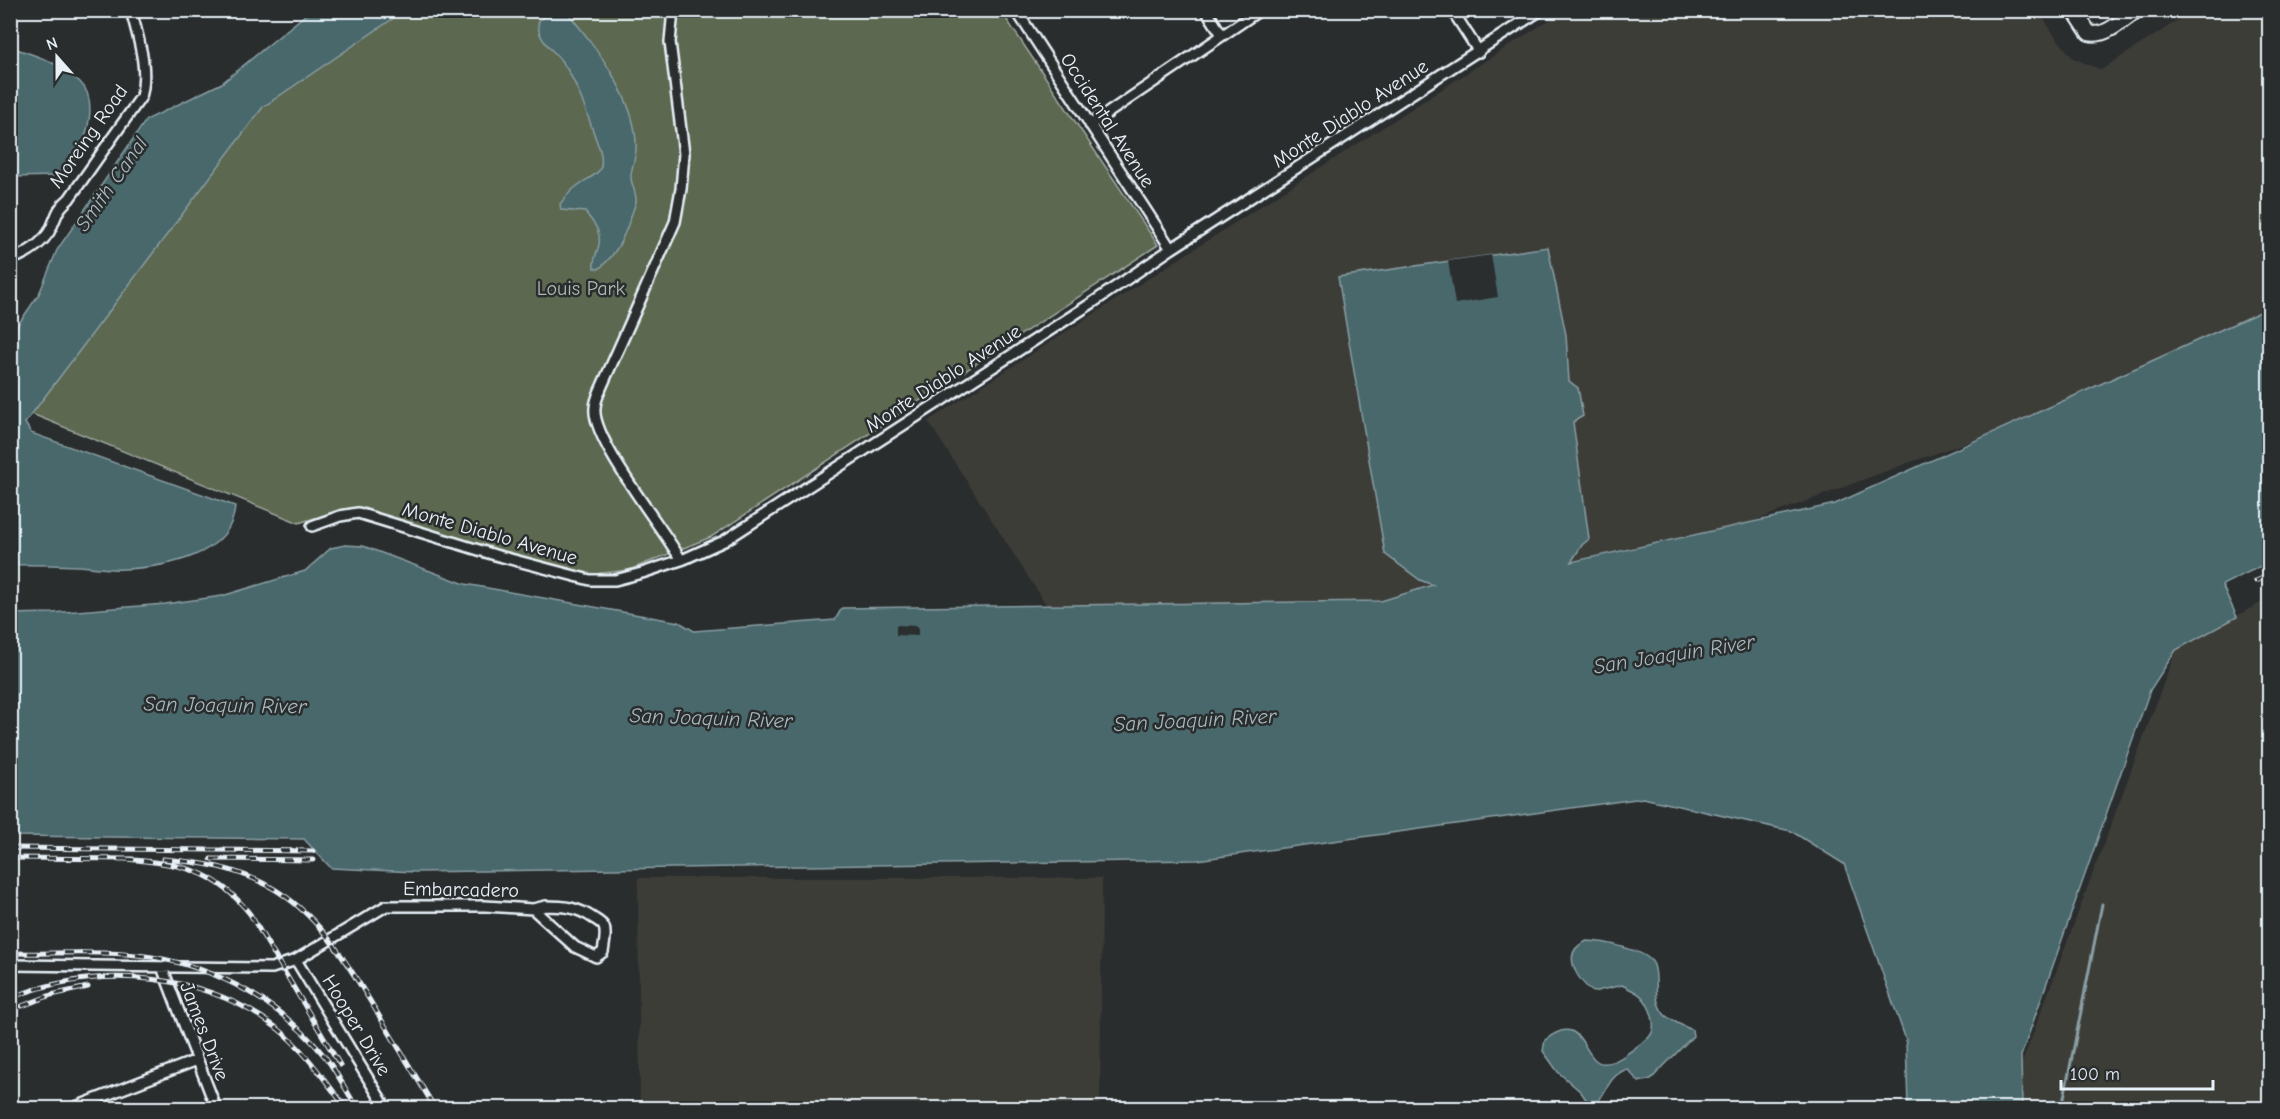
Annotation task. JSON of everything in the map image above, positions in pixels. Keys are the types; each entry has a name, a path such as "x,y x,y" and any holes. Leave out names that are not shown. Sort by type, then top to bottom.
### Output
{"street":[{"name":"Moreing Road","path":"10,260 29,252 42,241 50,231 58,209 75,190 141,97 144,86 142,59 131,10"},
{"path":"673,10 669,42 684,154 675,222 659,262 610,366 594,409 608,450 681,560"},
{"name":"Occidental Avenue","path":"1016,10 1171,249"},
{"path":"1206,10 1222,35"},
{"path":"1090,125 1260,10"},
{"path":"1452,10 1479,52"},
{"name":"Monte Diablo Avenue","path":"312,526 340,516 358,513 495,555 591,580 615,580 681,560 724,541 1541,10"},
{"path":"2074,10 2089,33 2096,35 2103,33 2137,10"},
{"name":"Embarcadero","path":"162,967 272,968 296,960 386,906 485,906 532,909 546,906 569,906 582,910 604,927 603,952 596,957 584,953 532,909"},
{"name":"Hooper Drive","path":"296,960 386,1108"},
{"path":"10,965 162,967"},
{"name":"James Drive","path":"162,967 216,1108"},
{"path":"73,1108 196,1060"}],"shaded area":[{"path":"1563,11 2039,11 2054,35 2073,58 2101,70 2192,11 2269,11 2269,329 2164,374 1905,464 1746,524 1381,601 1047,606 928,421"},
{"path":"2269,598 2269,1108 2012,1108 2021,1066 2176,650"},
{"path":"638,878 1102,878 1100,1108 640,1108"}],"green space":[{"name":"Louis Park","path":"403,11 1001,11 1158,245 711,537 629,570 577,576 339,510 299,523 22,410 255,110"}],"water":[{"name":"Smith Canal","path":"310,11 404,11 263,107 25,423 31,433 235,506 231,523 222,537 194,556 159,565 119,569 62,565 11,565 11,335 39,294 57,250 146,120 222,83"},
{"path":"557,11 566,11 613,75 630,112 635,130 636,151 631,178 636,202 618,246 599,269 594,268 599,238 594,224 585,212 561,210 560,204 574,188 597,173 600,169 601,158 574,82 563,63 539,32 539,20"},
{"path":"10,47 56,65 73,75 85,89 89,98 88,128 85,138 75,158 59,176 11,177"},
{"name":"San Joaquin River","path":"1548,247 1566,335 1569,381 1578,388 1583,416 1573,422 1589,539 1582,545 1571,562 1835,504 2269,308 2269,562 2222,585 2237,617 2176,650 2150,690 2021,1056 2022,1108 1908,1108 1906,1040 1844,864 1791,831 1643,798 1197,860 415,872 331,868 304,839 11,836 10,614 165,604 222,596 305,571 331,548 345,545 363,546 465,584 679,622 694,631 835,620 842,608 1381,601 1433,585 1420,580 1385,554 1338,277"},
{"path":"1587,941 1624,947 1650,960 1654,965 1660,1008 1670,1019 1692,1030 1693,1036 1651,1079 1639,1082 1627,1069 1614,1077 1591,1107 1581,1092 1558,1072 1543,1051 1545,1040 1559,1032 1569,1030 1582,1041 1592,1057 1599,1062 1607,1063 1622,1057 1645,1041 1652,1032 1653,1022 1645,1001 1638,994 1622,985 1593,992 1581,981 1572,959 1579,946"}],"pier":[{"path":"1491,255 1498,297 1455,304 1448,261"},
{"path":"896,625 918,626 918,636 896,635"}],"waterway":[{"path":"2062,1108 2102,904"}],"railway":[{"path":"2256,581 2270,575"},
{"path":"2270,666 2268,684 2270,716"},
{"path":"10,848 313,851"},
{"path":"10,858 133,859"},
{"path":"125,859 163,863 195,871 223,887 237,899 250,914 340,1065"},
{"path":"163,859 231,870 269,886 303,911 332,942 435,1108"},
{"path":"211,859 313,860"},
{"path":"10,953 99,953 152,957 177,962 225,980 248,992 291,1021 326,1058 357,1108"},
{"path":"18,995 51,985 84,979 118,977 152,979 185,985 218,995 277,1028 297,1046 346,1108"},
{"path":"22,1006 51,995 88,987"}]}
